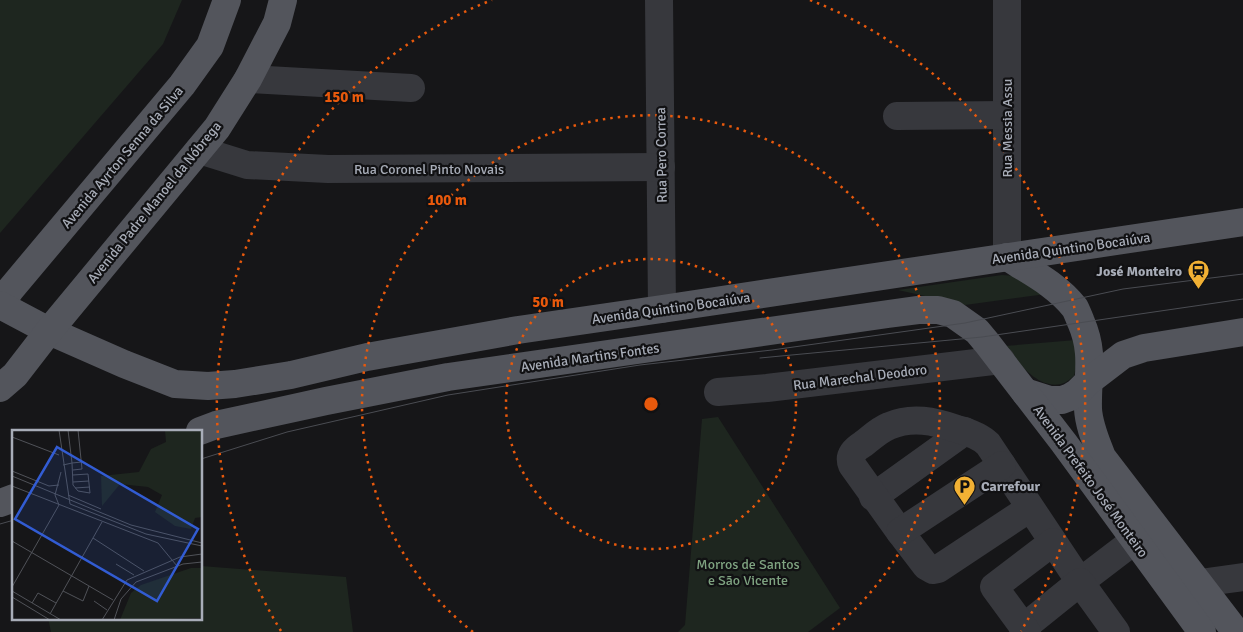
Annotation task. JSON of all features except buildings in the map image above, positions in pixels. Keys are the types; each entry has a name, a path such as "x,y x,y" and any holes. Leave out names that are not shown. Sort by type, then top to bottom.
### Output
{"main road":[{"name":"Avenida Ayrton Senna da Silva","path":"0,305 10,290 182,85 210,46 227,0"},
{"name":"Avenida Padre Manoel da Nóbrega","path":"0,388 15,375 49,331 217,128 248,79 277,23 283,0"},
{"name":"Avenida Quintino Bocaiúva","path":"0,305 49,331 175,384 208,386 235,384 291,375 367,357 518,330 1243,222"},
{"name":"Avenida Prefeito José Monteiro","path":"1007,257 1052,284 1075,309 1086,332 1089,345 1088,410 1092,432 1102,457 1236,632"},
{"name":"Avenida Martins Fontes","path":"202,430 216,425 326,401 448,377 918,310 938,310 953,314 977,331"},
{"name":"Avenida Prefeito José Monteiro","path":"977,331 1026,392 1202,632"},
{"path":"1026,392 1050,400 1062,400 1078,392 1089,381 1123,355 1144,348 1243,332"},
{"path":"0,503 12,499"}],"street":[{"name":"Rua Pero Correa","path":"659,0 662,310"},
{"name":"Rua Messia Assu","path":"1007,0 1007,257"},
{"path":"248,79 410,88"},
{"path":"896,116 1007,115"},
{"name":"Rua Coronel Pinto Novais","path":"199,150 247,165 328,170 661,167"},
{"name":"Rua Marechal Deodoro","path":"718,392 767,388 1001,360"},
{"path":"1030,508 935,570 926,566 873,497 850,459 854,450 878,432 903,422 920,420 936,422 983,439 988,444 1080,582 1105,628"},
{"path":"873,497 965,431"},
{"path":"900,532 1002,465"},
{"path":"1054,542 994,587 1025,630 1080,582 1135,540"},
{"path":"1200,584 1243,577"}],"green space":[{"path":"0,0 182,0 163,44 0,233"},
{"path":"1002,275 1016,276 1046,294 965,305 898,290"},
{"path":"1076,340 1077,362 1074,376 1065,382 1055,385 1046,383 1030,374 1005,346"},
{"name":"Morros de Santos e São Vicente","path":"718,417 840,608 808,632 678,632 685,625 702,419"},
{"path":"202,566 346,577 353,632 51,632 48,620 202,620"}],"tram line":[{"path":"202,459 287,432 448,395 640,365 772,350 965,323 1123,289 1243,274"},
{"path":"760,358 982,337 1243,299"},
{"path":"0,524 12,521"}],"place":[{"name":"José Monteiro","path":"1198,290"},
{"name":"Carrefour","path":"965,505"}]}
